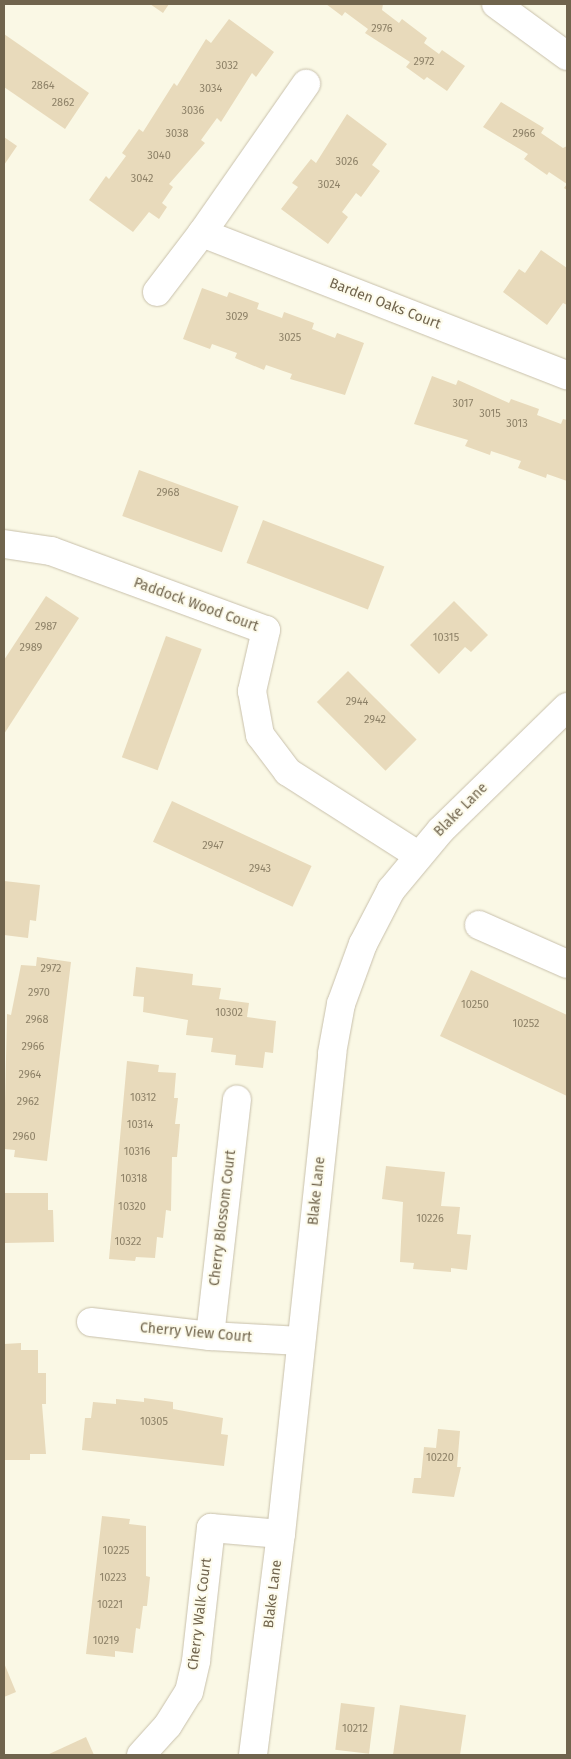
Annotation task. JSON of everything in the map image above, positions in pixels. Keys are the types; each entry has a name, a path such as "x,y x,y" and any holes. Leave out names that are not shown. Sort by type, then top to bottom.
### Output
{"street":[{"path":"496,4 567,56"},
{"path":"156,292 202,233 306,84"},
{"name":"Barden Oaks Court","path":"202,233 567,375"},
{"name":"Paddock Wood Court","path":"4,544 51,551 266,630 252,692 260,735 288,772 418,855"},
{"name":"Blake Lane","path":"253,1755 281,1534 332,1053 341,1004 378,912 418,855 567,707"},
{"path":"479,925 567,964"},
{"name":"Cherry Blossom Court","path":"210,1336 237,1100"},
{"name":"Cherry View Court","path":"91,1322 210,1336 301,1341"},
{"name":"Cherry Walk Court","path":"141,1755 168,1724 188,1692 196,1661 211,1528 281,1534"}],"building":[{"path":"150,4 169,4 163,13"},
{"path":"326,4 383,4 382,10 399,23 402,19 427,38 424,43 439,54 442,50 465,66 447,91 427,77 424,80 406,67 410,62 365,33 368,29 345,12 342,16"},
{"path":"229,19 274,52 256,77 252,73 221,122 217,118 201,140 205,143 169,184 173,187 162,203 167,207 159,219 149,212 133,232 89,200 106,176 109,179 126,156 122,153 139,129 143,132 174,83 177,86 206,39 211,43"},
{"path":"4,34 89,93 65,129 4,87"},
{"path":"501,102 544,128 541,133 563,148 567,146 567,184 549,172 547,175 524,159 528,154 483,127"},
{"path":"347,114 387,144 372,165 380,171 361,197 356,193 342,212 348,217 328,244 281,209 298,187 292,183 311,159 316,163"},
{"path":"4,137 17,146 4,165"},
{"path":"541,250 567,268 567,305 563,303 547,325 503,292 519,269 525,273"},
{"path":"202,288 227,297 229,292 259,303 257,309 282,318 284,312 314,323 312,329 335,338 337,333 364,343 345,395 290,379 292,374 266,365 264,370 235,358 237,353 212,344 210,349 183,339"},
{"path":"432,376 456,385 458,380 509,403 511,399 539,409 537,415 561,424 563,419 567,420 567,481 547,474 546,478 518,468 521,461 491,451 490,455 465,446 468,440 414,424"},
{"path":"139,470 239,506 222,552 122,516"},
{"path":"263,520 384,567 368,610 247,563"},
{"path":"46,596 79,618 4,734 4,660"},
{"path":"454,601 488,635 471,652 465,647 439,674 410,645"},
{"path":"166,636 202,649 158,770 122,757"},
{"path":"348,671 417,740 385,771 317,702"},
{"path":"172,801 312,866 293,907 153,842"},
{"path":"4,881 40,885 36,921 30,920 28,938 4,935"},
{"path":"37,957 71,962 47,1161 14,1157 15,1150 4,1149 7,1014 11,1015 21,965 36,966"},
{"path":"136,967 193,974 192,985 221,988 219,999 249,1003 247,1017 276,1021 273,1053 265,1052 263,1068 235,1065 236,1055 211,1052 213,1038 186,1035 188,1020 143,1012 144,997 133,996"},
{"path":"471,970 567,1015 567,1096 440,1036"},
{"path":"127,1061 159,1065 158,1072 176,1073 174,1098 178,1098 175,1124 180,1124 177,1157 172,1157 171,1211 166,1210 163,1238 157,1237 155,1258 136,1257 135,1261 109,1259"},
{"path":"386,1166 445,1172 441,1206 460,1207 457,1234 471,1235 467,1270 451,1268 451,1272 413,1269 414,1263 400,1262 403,1202 382,1199"},
{"path":"4,1193 48,1193 48,1210 53,1210 54,1242 4,1243"},
{"path":"21,1343 21,1350 38,1350 38,1373 46,1373 46,1404 42,1404 46,1454 30,1454 30,1460 4,1460 4,1344"},
{"path":"144,1398 173,1402 173,1409 223,1418 221,1434 228,1435 224,1466 82,1450 85,1418 91,1418 93,1402 116,1404 116,1399 144,1402"},
{"path":"438,1429 460,1431 457,1467 461,1467 454,1497 412,1493 414,1478 421,1478 424,1447 436,1448"},
{"path":"102,1516 130,1519 129,1524 146,1526 146,1576 150,1577 147,1606 143,1606 140,1629 136,1628 133,1653 115,1651 115,1657 86,1654"},
{"path":"4,1663 16,1692 4,1697"},
{"path":"341,1703 375,1707 369,1754 335,1750"},
{"path":"400,1705 466,1715 460,1755 393,1755"},
{"path":"86,1737 94,1755 47,1755"}]}
